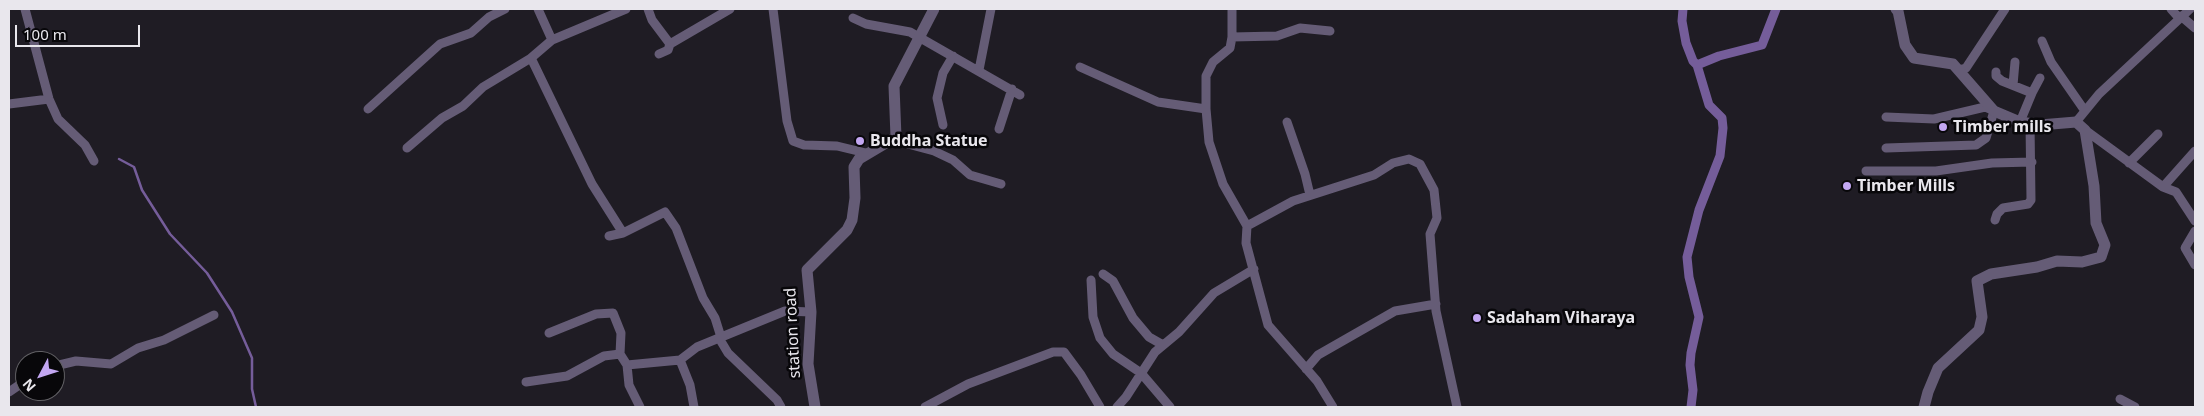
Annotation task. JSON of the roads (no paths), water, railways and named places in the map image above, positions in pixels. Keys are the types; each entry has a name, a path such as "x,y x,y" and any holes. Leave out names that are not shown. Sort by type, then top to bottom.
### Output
{"street":[{"path":"25,9 49,100 58,119 85,145 94,161"},
{"path":"368,109 440,44 471,33 488,17 505,9"},
{"path":"538,9 552,40"},
{"path":"407,148 442,118 463,106 483,87 531,58 552,40 626,9"},
{"path":"648,9 652,20 670,44"},
{"path":"659,54 668,50 670,44 730,9"},
{"path":"773,9 787,121 793,141 804,145 836,146 866,153 896,137"},
{"path":"896,137 894,86 934,9"},
{"path":"979,70 991,9"},
{"path":"1232,9 1230,48 1213,62 1206,76 1206,110 1209,142 1223,184 1247,226 1246,243 1268,325 1316,381 1333,407"},
{"path":"1896,9 1905,45 1914,58 1952,64 1994,111"},
{"path":"1958,70 1966,68 2004,9"},
{"path":"2170,9 2195,28"},
{"path":"2076,122 2099,94 2190,9"},
{"path":"853,18 866,24 910,32 1020,95"},
{"path":"1232,36 1277,36 1300,28 1330,31"},
{"path":"2042,41 2051,62 2085,110"},
{"path":"943,125 936,98 943,73 953,56"},
{"path":"531,58 592,184 623,233"},
{"path":"2013,85 2015,62"},
{"path":"1080,67 1158,102 1206,110"},
{"path":"1996,72 1996,76 2002,81 2032,93"},
{"path":"1995,220 1997,214 2003,208 2028,204 2031,200 2032,162 2025,123 2032,93 2040,78"},
{"path":"999,129 1012,89"},
{"path":"9,104 49,100"},
{"path":"1886,117 1934,119 1985,107 2025,123 2040,125 2076,122 2163,187 2176,192 2195,221"},
{"path":"1886,148 1976,146 1986,138 1994,111"},
{"path":"1287,122 1305,174 1310,195"},
{"path":"1924,407 1938,368 1979,330 1982,317 1977,281 1992,274 2037,267 2057,261 2082,262 2101,257 2105,245 2096,223 2094,186 2085,130"},
{"path":"2129,163 2158,134"},
{"path":"896,137 904,143 934,151 953,160 970,175 1000,184"},
{"path":"2163,187 2195,151"},
{"name":"station road","path":"816,407 808,364 811,312 807,270 850,225 856,198 854,167 866,153"},
{"path":"1247,226 1293,201 1374,175 1394,163 1409,159 1420,164 1434,190 1437,218 1430,234 1436,308 1457,407"},
{"path":"1866,171 1936,171 1992,163 2032,162"},
{"path":"608,236 623,233 665,212 676,228 703,298 714,318 720,334 719,338 728,353 777,400 781,407"},
{"path":"2195,231 2185,248 2195,264"},
{"path":"1117,407 1126,397 1155,352 1179,332 1214,293 1254,269"},
{"path":"1103,274 1113,281 1133,318 1149,338 1162,345"},
{"path":"1091,280 1093,317 1100,338 1113,354 1141,373 1170,407"},
{"path":"1306,369 1318,355 1395,311 1436,308"},
{"path":"627,365 680,360 697,348 785,311 811,312"},
{"path":"549,333 596,314 613,313 621,333 620,354 627,365 629,385 640,407"},
{"path":"65,364 76,361 111,364 138,348 164,340 214,315"},
{"path":"925,407 941,403 968,384 1053,352 1064,352 1100,407"},
{"path":"526,382 567,376 604,356 620,354"},
{"path":"680,360 690,385 694,407"},
{"path":"2120,399 2135,407"}],"waterway":[{"path":"1683,9 1682,21 1686,43 1693,61 1697,65"},
{"path":"1691,407 1693,390 1690,365 1691,353 1699,317 1689,277 1687,257 1699,210 1720,156 1723,128 1722,118 1709,105 1697,65 1719,56 1762,45 1776,9"},
{"path":"119,159 134,167 142,190 170,234 207,273 232,312 252,358 252,389 256,407"}],"place":[{"name":"Timber mills","path":"1943,127"},
{"name":"Buddha Statue","path":"860,141"},
{"name":"Timber Mills","path":"1847,186"},
{"name":"Sadaham Viharaya","path":"1477,318"}]}
